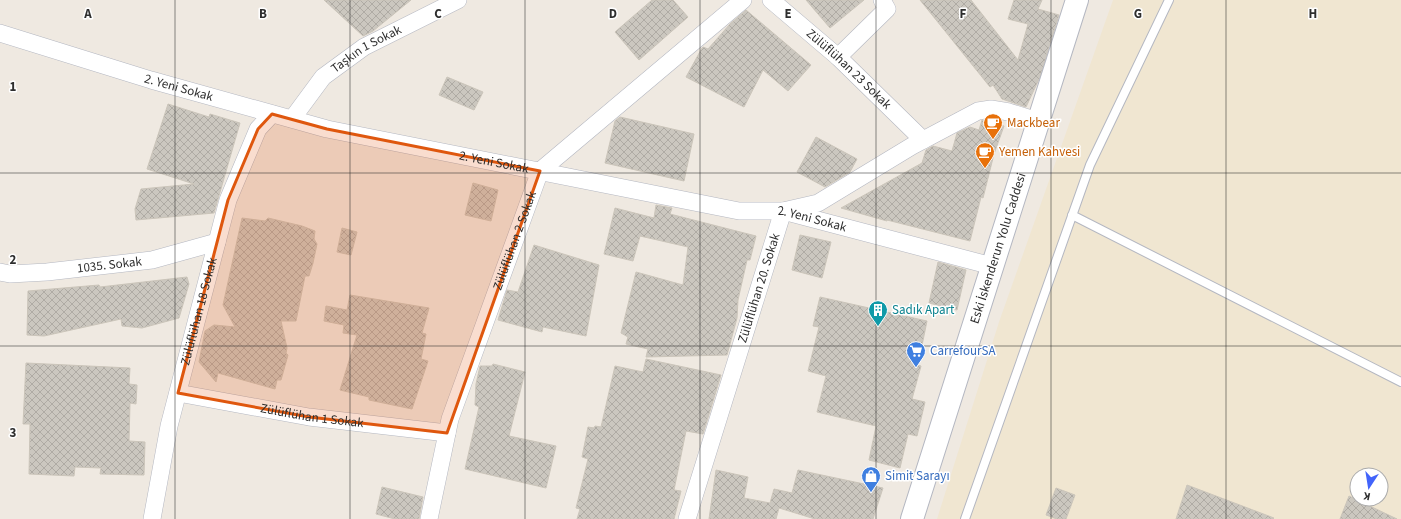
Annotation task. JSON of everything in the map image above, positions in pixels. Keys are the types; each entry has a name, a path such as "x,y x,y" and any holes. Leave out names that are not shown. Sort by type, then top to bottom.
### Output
{"street":[{"name":"Taşkın 1 Sokak","path":"292,119 323,77 364,47 458,0"},
{"name":"Zülüflühan 2 Sokak","path":"429,519 450,419 540,171 743,0"},
{"name":"Zülüflühan 23 Sokak","path":"772,0 838,57 923,140"},
{"path":"838,57 887,9 882,0"},
{"name":"Eski İskenderun Yolu Caddesi","path":"912,519 1076,0"},
{"name":"2. Yeni Sokak","path":"0,33 152,80 327,129 739,211 784,211 992,266"},
{"path":"784,211 818,203 923,140 978,111 991,109 1009,112 1038,121"},
{"name":"Zülüflühan 18 Sokak","path":"152,519 169,426 228,200 258,129 272,114"},
{"name":"Zülüflühan 20. Sokak","path":"687,519 784,211"},
{"name":"1035. Sokak","path":"0,272 10,274 47,272 152,260 217,242"},
{"name":"Zülüflühan 1 Sokak","path":"178,393 309,417 447,433"}],"lane":[{"path":"965,519 1090,165 1169,0"},
{"path":"1072,216 1401,382"}],"highlighted area":[{"path":"272,114 327,129 540,171 447,433 309,417 178,393 228,200 258,129"}],"shaded area":[{"path":"1113,0 1401,0 1401,519 937,519 999,322"}],"building":[{"path":"324,0 411,0 373,31 363,36"},
{"path":"652,0 673,0 688,17 639,60 615,32"},
{"path":"806,0 864,0 830,28"},
{"path":"920,0 971,0 1018,60 1028,24 1008,19 1014,0 1042,0 1038,9 1059,15 1040,77 1026,107 1002,99 993,85 990,87"},
{"path":"746,10 811,65 788,91 763,70 744,107 686,77 702,48 708,49 730,24"},
{"path":"447,77 483,92 474,110 439,95"},
{"path":"168,104 209,117 210,114 240,123 214,213 136,220 135,209 141,189 194,184 147,169"},
{"path":"620,117 694,134 684,181 605,163 615,121"},
{"path":"982,120 1004,126 994,154 983,198 981,197 970,241 841,208 922,163 926,150 933,146 952,151 957,133 970,127 979,130"},
{"path":"816,137 857,159 850,172 825,187 797,172"},
{"path":"473,183 498,190 491,221 465,215"},
{"path":"656,205 672,208 670,214 756,236 750,260 747,260 738,300 737,318 727,355 646,357 648,349 626,344 628,337 621,333 636,272 683,285 688,247 640,236 633,261 604,254 615,208 654,218"},
{"path":"242,218 265,221 268,218 302,226 315,231 314,239 317,244 313,263 309,276 305,276 296,321 281,321 287,348 286,353 288,355 281,380 277,380 275,389 218,373 216,382 199,362 205,331 214,325 235,327 223,305"},
{"path":"342,228 357,232 351,255 337,252"},
{"path":"800,235 831,242 822,278 792,270"},
{"path":"534,245 599,265 586,336 543,327 542,332 498,320 507,290 518,292"},
{"path":"938,262 966,270 957,310 929,303"},
{"path":"187,277 189,284 179,318 142,328 122,326 121,319 44,336 27,335 28,291 99,285 100,287"},
{"path":"350,295 429,308 422,333 426,334 421,359 428,361 412,409 369,400 369,397 340,390 357,335 343,333 344,325 324,321 326,306 347,310"},
{"path":"820,297 927,321 918,365 921,366 912,399 925,402 917,436 908,434 900,468 869,460 876,426 817,412 826,376 808,371 819,327 813,326"},
{"path":"646,359 721,375 703,434 686,431 674,490 681,491 674,519 577,519 580,509 576,508 588,459 582,457 588,427 601,427 615,366 643,372"},
{"path":"26,363 130,368 129,384 137,385 136,404 130,403 129,441 145,442 144,475 100,474 101,468 75,467 74,476 29,474 30,424 23,424"},
{"path":"493,364 525,372 509,436 556,446 546,488 465,469 479,407 475,405 476,384 480,366 492,366"},
{"path":"716,470 748,477 744,498 770,503 774,489 792,493 798,470 883,488 873,519 815,519 779,508 776,519 709,519"},
{"path":"1187,485 1274,518 1176,519"},
{"path":"382,487 423,497 419,519 395,519 376,514"},
{"path":"1056,488 1075,495 1066,519 1057,519 1046,515"},
{"path":"1349,496 1349,507 1372,507 1397,519 1340,519"}],"place":[{"name":"Mackbear","path":"993,140"},
{"name":"Yemen Kahvesi","path":"985,169"},
{"name":"Sadık Apart","path":"878,327"},
{"name":"CarrefourSA","path":"916,368"},
{"name":"Simit Sarayı","path":"871,493"}]}
